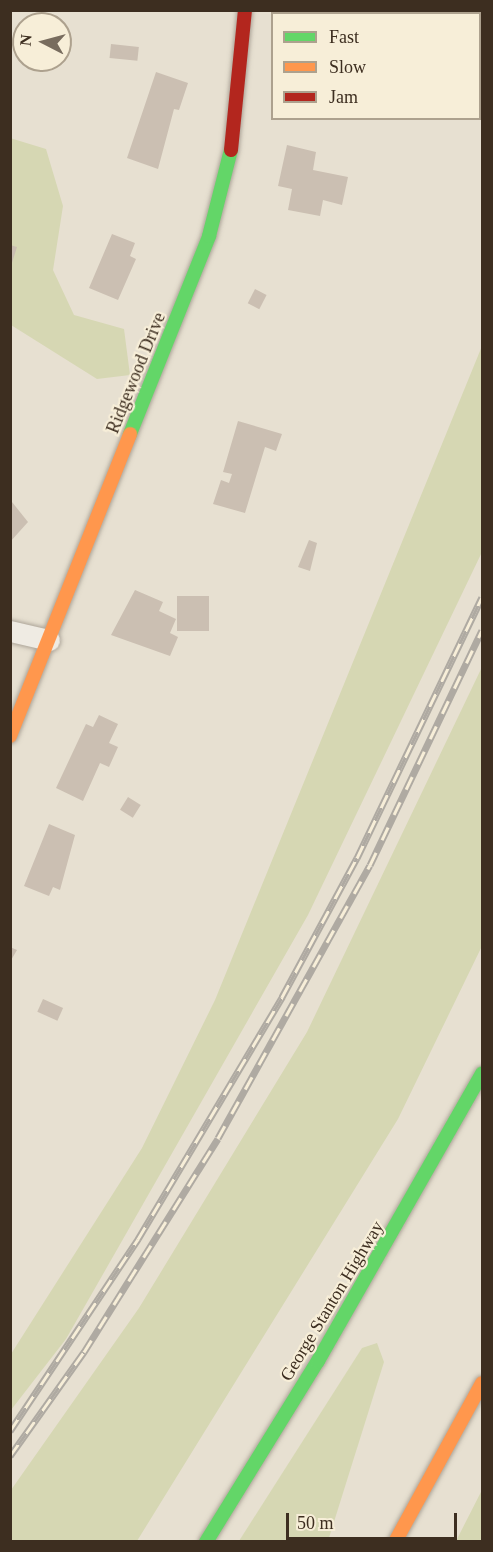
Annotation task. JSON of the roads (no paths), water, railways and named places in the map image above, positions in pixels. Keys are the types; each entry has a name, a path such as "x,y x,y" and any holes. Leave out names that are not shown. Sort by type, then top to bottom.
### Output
{"main road":[{"name":"Ridgewood Drive","path":"10,736 209,236 232,145 245,10"},
{"name":"George Stanton Highway","path":"206,1542 318,1361 483,1074"},
{"path":"395,1542 483,1383"}],"street":[{"path":"10,631 49,640"}],"railway":[{"path":"10,1431 138,1239 282,997 357,858 482,597"},
{"path":"10,1456 84,1352 218,1138 370,865 482,630"}]}
